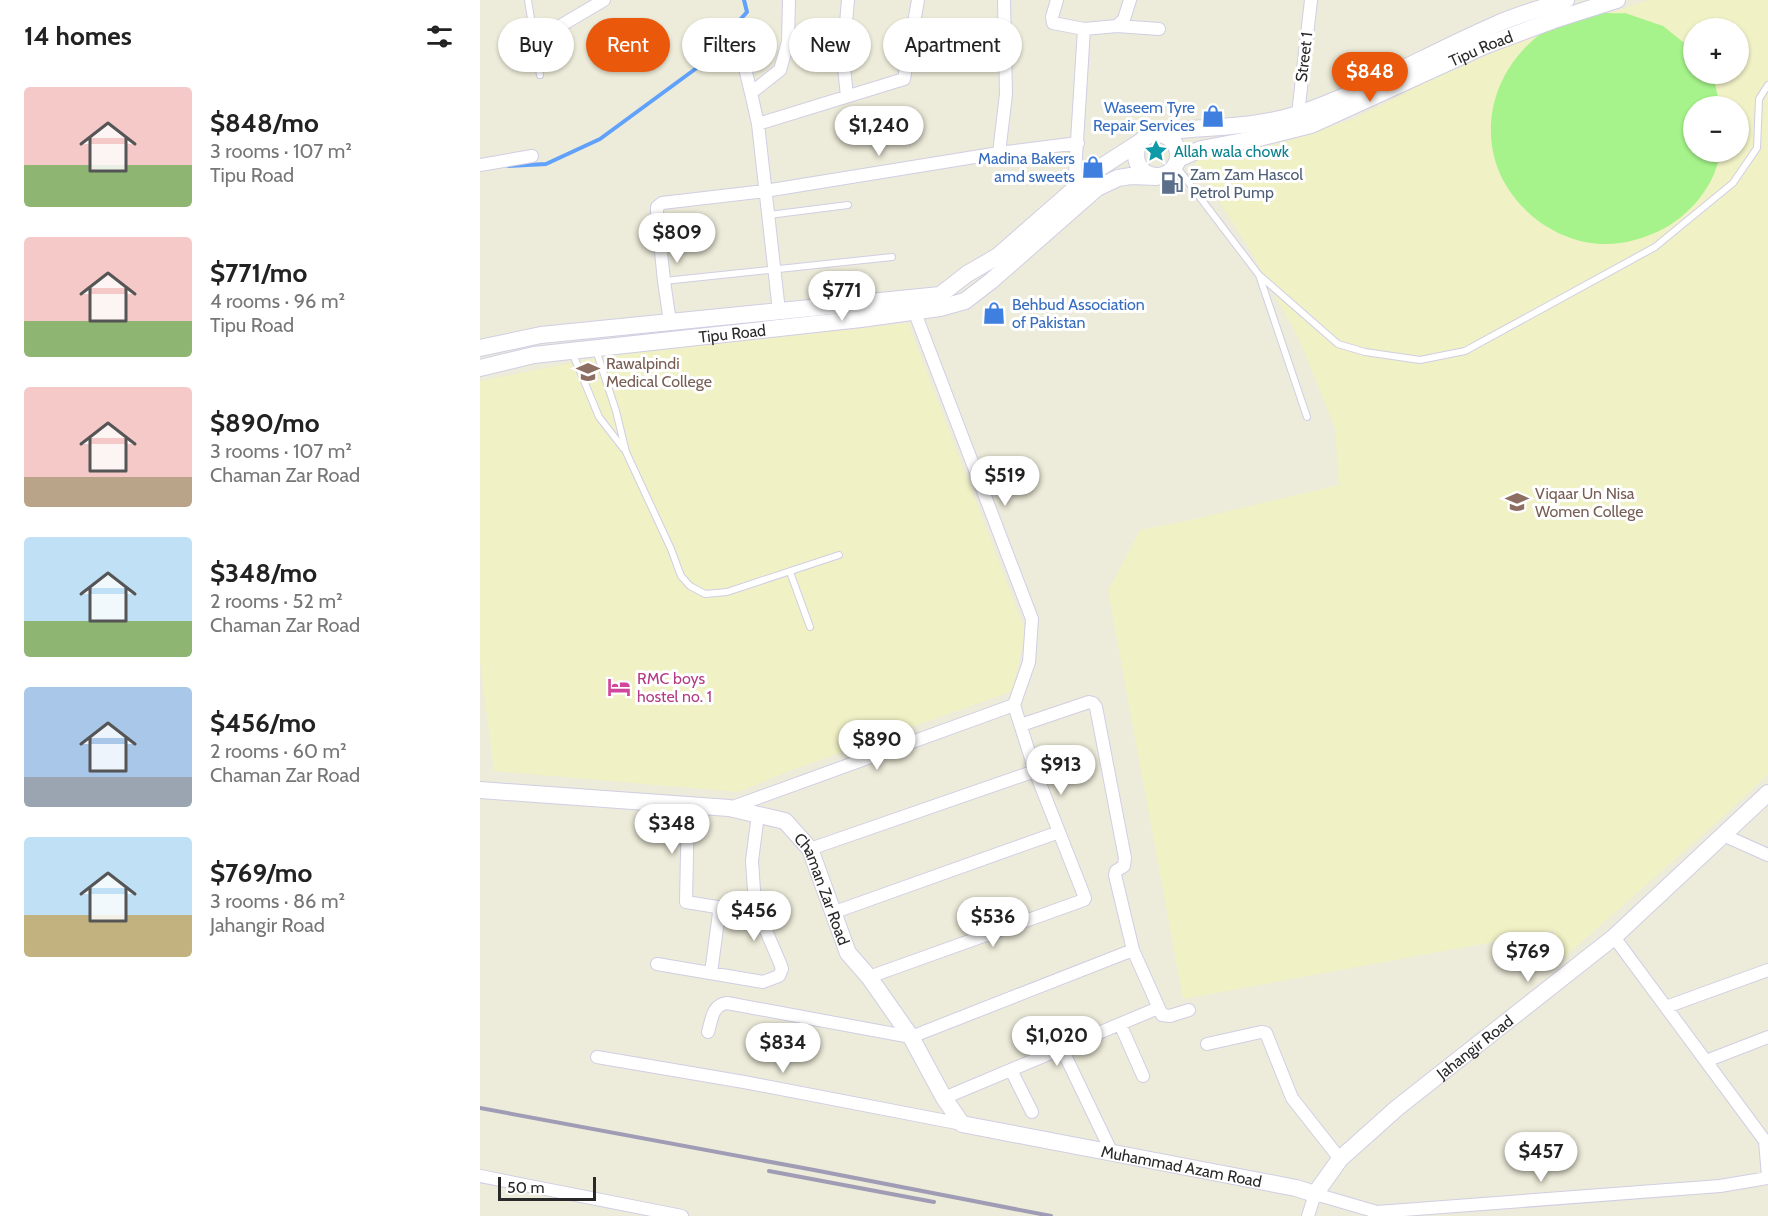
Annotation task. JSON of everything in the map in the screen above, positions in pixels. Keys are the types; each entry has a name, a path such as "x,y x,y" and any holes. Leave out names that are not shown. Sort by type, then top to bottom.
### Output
{"main road":[{"path":"481,347 542,335 940,295 967,274 998,256 1095,171 1147,138 1162,134 1175,144 1178,151 1177,163 1168,174 1157,177 1148,175 1140,169 1135,160 1135,150 1147,138 1245,124 1298,114 1350,93 1499,23 1530,6 1566,0"},
{"name":"Tipu Road","path":"1177,163 1201,149 1311,125 1484,46 1617,0"},
{"name":"Tipu Road","path":"480,369 534,356 915,313 965,301 992,281 1097,188 1118,178 1157,177"},
{"name":"Chaman Zar Road","path":"480,790 729,808 784,821 810,849 848,953 869,977 910,1038 944,1098 962,1124"},
{"name":"Jahangir Road","path":"1315,1194 1340,1159 1396,1108 1614,937 1768,793"},
{"name":"Muhammad Azam Road","path":"962,1124 1296,1188 1315,1194"}],"street":[{"path":"574,18 604,0"},
{"path":"751,93 780,70 788,42 789,0"},
{"path":"847,96 843,58 848,0"},
{"path":"758,124 904,79 918,0"},
{"path":"999,153 1006,94 1004,0"},
{"path":"1057,0 1052,16 1053,23 1084,29 1117,26 1159,29"},
{"path":"1117,26 1124,19 1130,0"},
{"name":"Street 1","path":"1298,114 1311,0"},
{"path":"1074,189 1084,29"},
{"path":"746,72 758,124 779,311"},
{"path":"670,322 657,207 662,203 765,191 999,153 1078,143"},
{"path":"480,165 532,156"},
{"path":"869,977 1084,900 1085,894 1035,771 1014,705 1029,662 1032,619 915,313"},
{"path":"1021,726 1089,702 1096,707 1125,858 1124,866 1116,871 1115,875 1133,950 1158,1008 1165,1017 1189,1010"},
{"path":"729,808 1014,705"},
{"path":"810,849 1035,771"},
{"path":"688,806 686,902 717,907 719,913 711,973"},
{"path":"657,964 763,982 779,976 782,969 755,906 752,861 758,814"},
{"path":"832,913 1059,832"},
{"path":"1723,835 1768,855"},
{"path":"1614,937 1765,1141 1768,1177"},
{"path":"708,1032 715,1009 719,1005 727,1004 910,1038 1133,950"},
{"path":"1666,1008 1768,970"},
{"path":"944,1098 1158,1008"},
{"path":"1120,1024 1143,1076"},
{"path":"1207,1044 1261,1032 1266,1033 1292,1098 1340,1159"},
{"path":"1706,1061 1768,1037"},
{"path":"1062,1049 1112,1153"},
{"name":"Muhammad Azam Road","path":"597,1057 756,1084 962,1124"},
{"path":"1011,1070 1032,1112"},
{"path":"480,1176 682,1216"},
{"name":"Muhammad Azam Road","path":"1315,1194 1377,1212 1720,1186 1768,1177"},
{"name":"Jahangir Road","path":"1308,1216 1315,1194"}],"lane":[{"path":"528,0 531,18"},
{"path":"1177,163 1259,275 1338,344 1365,352 1420,360 1465,351 1655,247 1733,183 1757,148 1759,99 1768,85"},
{"path":"768,215 848,205"},
{"path":"664,281 892,256"},
{"path":"1259,275 1307,417"},
{"path":"596,349 626,452 671,549 681,576 690,586 705,594 727,592 839,555"},
{"path":"572,351 599,417 626,452"},
{"path":"790,572 810,627"}],"shaded area":[{"name":"Viqaar Un Nisa Women College","path":"1649,0 1768,0 1768,774 1559,962 1553,931 1183,999 1108,591 1140,530 1339,485 1335,428 1299,339 1247,245 1190,155 1277,145 1356,118 1428,81 1511,45"},
{"path":"908,323 1025,631 1013,691 792,770 738,792 494,771 480,660 480,381 606,356"}],"green space":[{"path":"1594,13 1625,13 1663,26 1683,42 1683,84 1715,84 1718,96 1683,96 1683,162 1718,162 1707,188 1699,199 1681,217 1659,231 1645,237 1609,244 1584,242 1550,229 1535,218 1510,192 1501,177 1495,160 1491,136 1492,112 1498,90 1509,69 1523,50 1541,34 1561,22"}],"waterway":[{"path":"508,166 546,164 600,139 698,67 747,12 744,0"}],"railway":[{"path":"480,1108 1051,1216"},
{"path":"769,1171 934,1202"}],"place":[{"name":"Waseem Tyre Repair Services","path":"1213,116"},
{"name":"Allah wala chowk","path":"1156,151"},
{"name":"Madina Bakers amd sweets","path":"1093,167"},
{"name":"Zam Zam Hascol Petrol Pump","path":"1172,183"},
{"name":"Behbud Association of Pakistan","path":"994,313"},
{"name":"Rawalpindi Medical College","path":"588,372"},
{"name":"Viqaar Un Nisa Women College","path":"1517,502"},
{"name":"RMC boys hostel no. 1","path":"619,687"}]}
